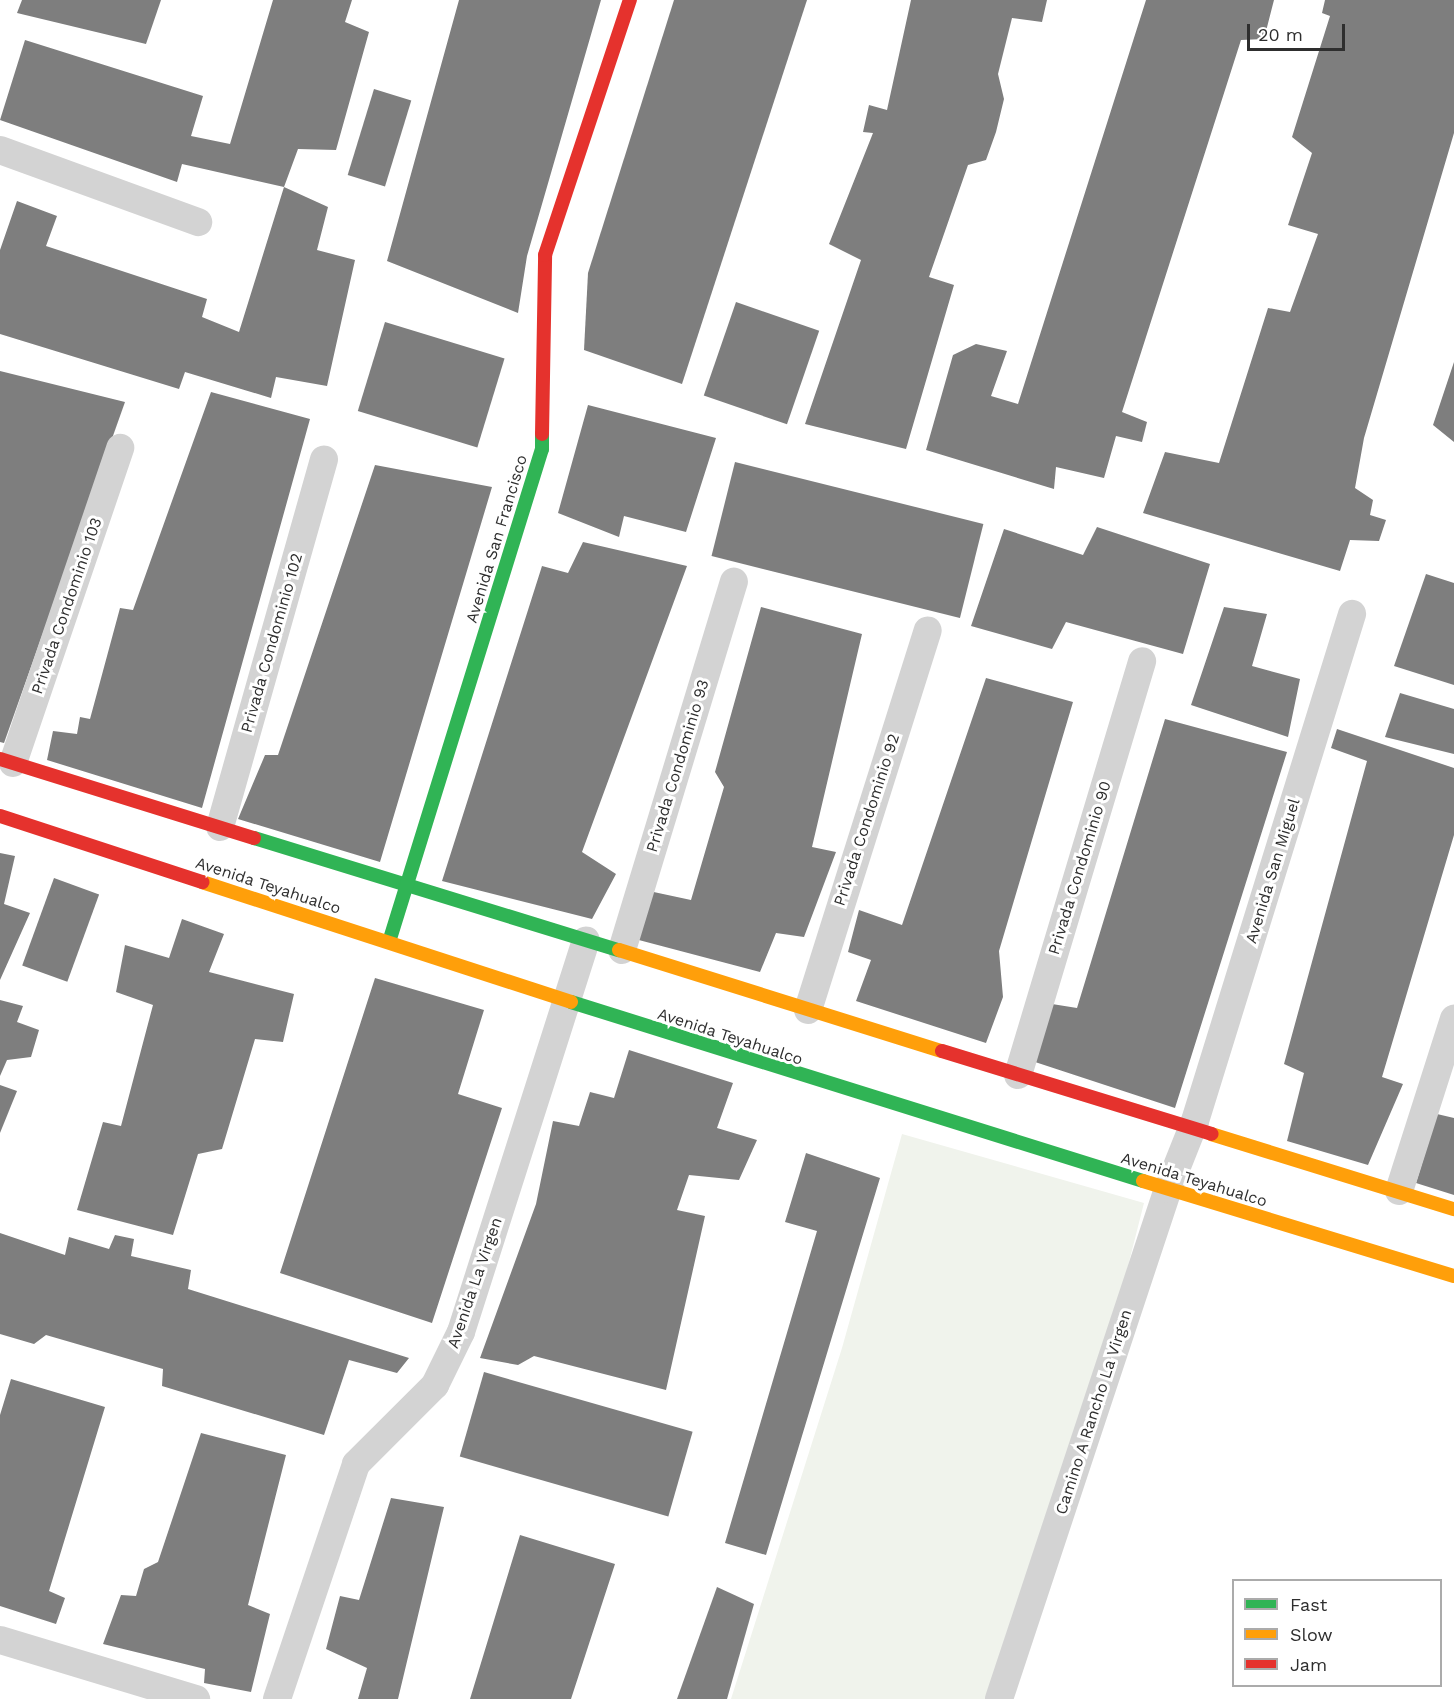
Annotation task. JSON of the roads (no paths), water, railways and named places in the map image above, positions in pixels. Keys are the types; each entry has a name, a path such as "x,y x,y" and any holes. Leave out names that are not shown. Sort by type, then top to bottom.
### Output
{"main road":[{"name":"Avenida San Francisco","path":"389,942 542,449 545,255 630,0"},
{"path":"7,761 407,887 622,950 808,1010 1454,1209"},
{"name":"Avenida Teyahualco","path":"0,816 567,1001 1454,1276"}],"street":[{"path":"0,150 198,222"},
{"name":"Privada Condominio 103","path":"7,761 120,448"},
{"name":"Privada Condominio 102","path":"220,827 324,459"},
{"name":"Privada Condominio 93","path":"622,950 734,582"},
{"name":"Avenida San Miguel","path":"1193,1127 1352,614"},
{"name":"Privada Condominio 92","path":"808,1010 928,630"},
{"name":"Privada Condominio 90","path":"1018,1075 1142,661"},
{"name":"Avenida La Virgen","path":"277,1699 356,1464 435,1385 461,1332 586,940"},
{"path":"1399,1191 1454,1019"},
{"name":"Camino A Rancho La Virgen","path":"999,1699 1168,1189 1193,1127"},
{"path":"0,1640 196,1699"}]}
